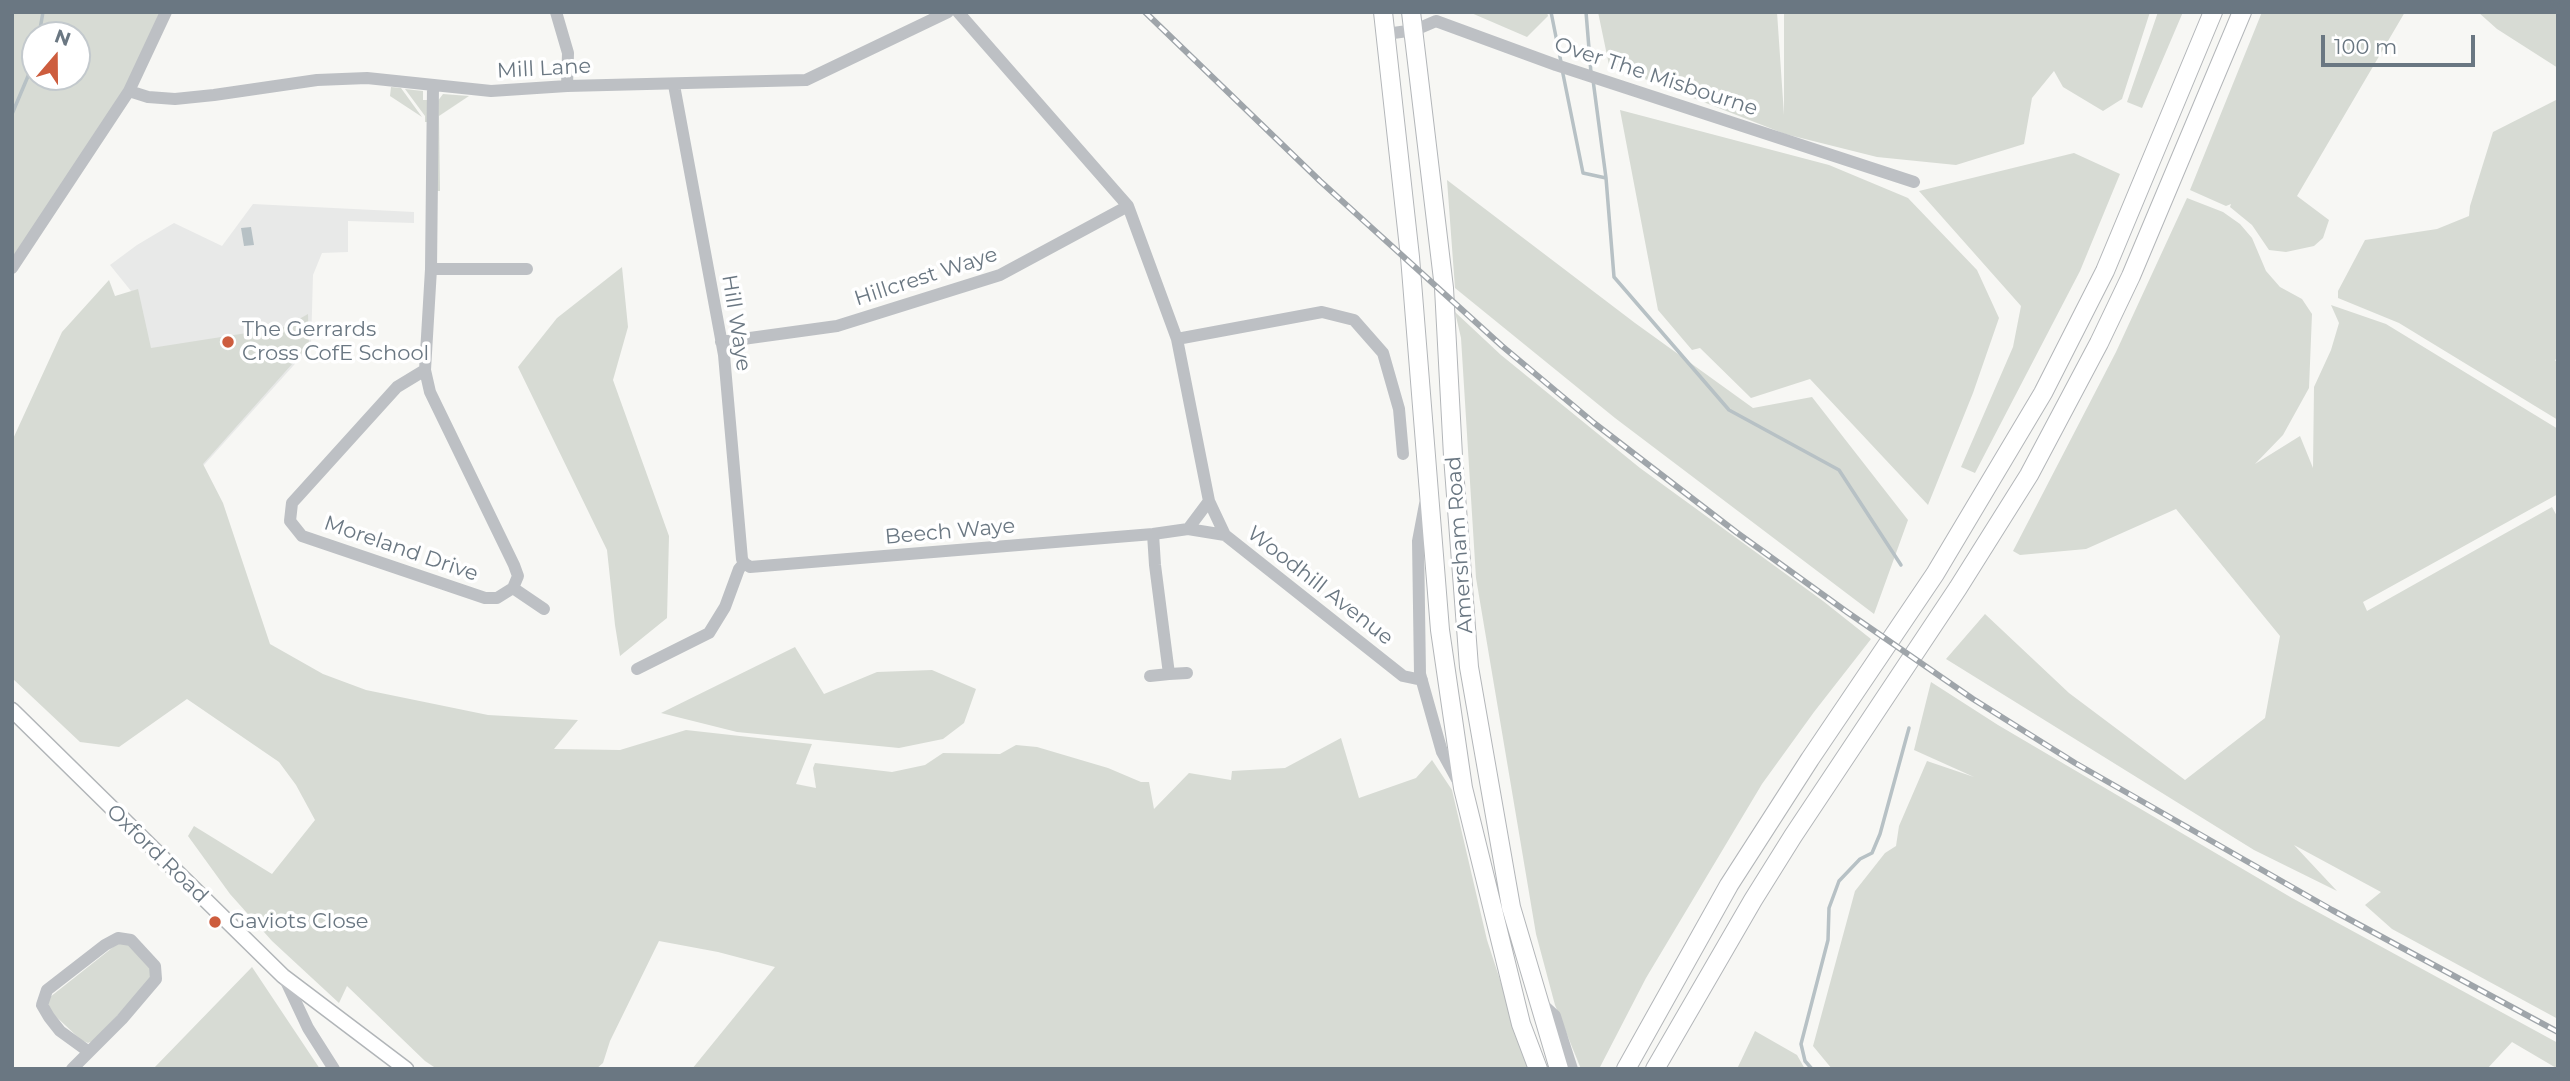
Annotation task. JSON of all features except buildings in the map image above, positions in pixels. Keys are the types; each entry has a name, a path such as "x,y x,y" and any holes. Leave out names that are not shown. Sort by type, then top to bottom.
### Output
{"highway":[{"path":"1383,12 1410,257 1440,630 1463,788 1521,1024 1538,1069"},
{"name":"Amersham Road","path":"1411,12 1444,288 1469,667 1511,907 1559,1069"},
{"path":"1626,1069 1729,886 1810,759 1935,574 2043,393 2105,271 2213,12"},
{"path":"1655,1069 1746,910 1958,588 2029,475 2131,276 2242,12"}],"main road":[{"name":"Oxford Road","path":"12,710 284,976 406,1069"}],"street":[{"path":"12,268 107,128 129,91 166,12"},
{"path":"556,12 568,53 567,86"},
{"name":"Mill Lane","path":"129,91 148,97 175,99 317,80 368,78 491,91 567,86 806,80 948,12"},
{"name":"Woodhill Avenue","path":"958,12 1128,206 1177,339 1209,501 1225,535 1403,676 1422,680"},
{"name":"Over The Misbourne","path":"1386,34 1415,30 1436,21 1600,80 1913,183"},
{"name":"Hill Waye","path":"674,85 721,342 742,559 747,565"},
{"name":"Moreland Drive","path":"425,370 397,387 292,503 290,521 302,536 485,598 497,598 513,588 518,576 430,391 425,370 431,269 433,86"},
{"name":"Hillcrest Waye","path":"721,342 836,326 1000,275 1128,206"},
{"path":"431,269 527,269"},
{"path":"1177,339 1322,312 1354,320 1383,353 1399,409 1403,454"},
{"path":"1429,478 1418,541 1422,680 1442,752 1463,788"},
{"path":"1188,529 1209,501"},
{"name":"Beech Waye","path":"747,565 1153,534 1188,529 1225,535"},
{"path":"1153,534 1169,674"},
{"path":"637,669 709,634 725,607 739,569 747,565"},
{"path":"513,588 544,608"},
{"path":"1150,676 1186,673"},
{"path":"72,1069 89,1052 122,1019 156,979 155,966 131,940 118,938 105,945 47,990 42,1005 49,1017 60,1031 89,1052"},
{"path":"284,976 308,1028 334,1069"},
{"path":"1538,1000 1555,1016 1572,1069"}],"shaded area":[{"path":"12,12 161,12 125,89 12,259"},
{"path":"1469,12 1547,12 1548,16 1527,37"},
{"path":"1598,12 1777,12 1784,115 1784,12 2150,12 2122,99 2103,111 2063,87 2054,71 2032,98 2024,144 1956,165 1877,157 1785,134 1609,65"},
{"path":"2158,12 2183,12 2142,108 2127,102"},
{"path":"2262,12 2405,12 2297,196 2329,220 2323,238 2314,246 2286,252 2269,250 2252,225 2230,207 2231,204 2226,206 2190,190"},
{"path":"2478,12 2558,12 2558,68 2497,29"},
{"path":"391,87 401,88 422,117 390,96"},
{"path":"405,89 423,91 423,100 428,100 428,122 425,122 425,116"},
{"path":"443,94 469,96 439,116 440,191 437,191 437,102"},
{"path":"2558,99 2558,358 2555,360 2558,364 2558,420 2399,323 2338,298 2338,291 2365,240 2437,229 2469,216 2493,132"},
{"path":"1620,110 1829,165 1908,198 1977,270 1999,318 1973,393 1928,505 1810,379 1751,398 1700,348 1692,350 1658,310"},
{"path":"2074,153 2120,174 2080,271 1975,473 1961,467 2013,347 2021,306 1919,191"},
{"path":"1447,180 1635,323 1753,408 1812,397 1908,520 1874,614 1615,418 1455,288"},
{"path":"2187,198 2223,212 2240,224 2252,238 2266,271 2280,287 2302,299 2312,314 2309,388 2283,435 2255,464 2300,436 2313,468 2314,387 2331,350 2339,323 2331,305 2386,324 2558,429 2558,494 2363,602 2367,611 2552,507 2558,518 2558,1019 2392,929 2365,905 2381,892 2294,845 2337,891 2254,850 1946,659 1985,614 2069,693 2185,780 2265,718 2280,636 2176,509 2086,549 2020,555 2013,551 2116,352"},
{"name":"The Gerrards Cross CofE School","path":"253,204 414,212 414,223 348,221 348,252 322,253 313,275 311,346 195,475 144,338 131,291 110,265 174,223 222,246"},
{"path":"251,227 254,245 244,246 241,228"},
{"path":"622,267 628,327 613,380 669,536 667,618 620,656 607,550 518,367 557,318"},
{"path":"109,280 115,296 138,289 151,348 285,327 308,314 309,345 203,464 223,503 270,644 323,674 366,690 488,715 578,720 554,749 620,750 686,730 812,744 796,784 816,788 813,768 815,763 892,772 925,765 943,753 1000,754 1016,745 1037,747 1108,768 1141,782 1149,782 1154,809 1189,773 1231,780 1232,771 1285,768 1341,738 1359,798 1416,778 1432,760 1452,790 1487,940 1529,1069 692,1069 775,967 718,952 659,941 610,1041 603,1063 596,1069 437,1069 425,1061 347,986 339,1003 272,941 230,894 188,836 194,826 272,874 315,820 296,785 279,762 187,699 119,747 80,742 12,678 12,441 62,332"},
{"path":"1455,312 1501,355 1640,468 1871,639 1762,784 1646,978 1599,1069 1581,1069 1555,1005 1536,934 1476,578 1461,338"},
{"path":"795,647 824,694 877,672 932,670 976,689 964,723 943,739 899,748 737,732 661,713"},
{"path":"1931,682 1998,725 2292,898 2558,1043 2558,1069 2512,1042 2487,1069 1832,1069 1813,1046 1855,891 1885,853 1896,846 1899,826 1927,761 1974,777 1914,750"},
{"path":"131,943 153,967 153,978 93,1041 88,1043 81,1040 50,1011 50,997 117,944"},
{"path":"252,967 320,1069 153,1069"},
{"path":"1755,1031 1797,1055 1805,1069 1737,1069"}],"waterway":[{"path":"41,21 43,12"},
{"path":"1551,12 1561,62"},
{"path":"1586,12 1591,73"},
{"path":"1562,69 1583,173 1606,178"},
{"path":"1593,80 1606,178 1614,277 1729,410 1839,470 1901,565"},
{"path":"12,114 22,91"},
{"path":"1812,1069 1805,1061 1801,1044 1828,940 1829,908 1839,881 1860,859 1872,853 1880,834 1909,728"}],"railway":[{"path":"1145,12 1320,181 1502,346 1594,423 1736,532 1973,699 2075,763 2332,910 2558,1032"}],"place":[{"name":"The Gerrards Cross CofE School","path":"228,342"},
{"name":"Gaviots Close","path":"215,922"}]}
